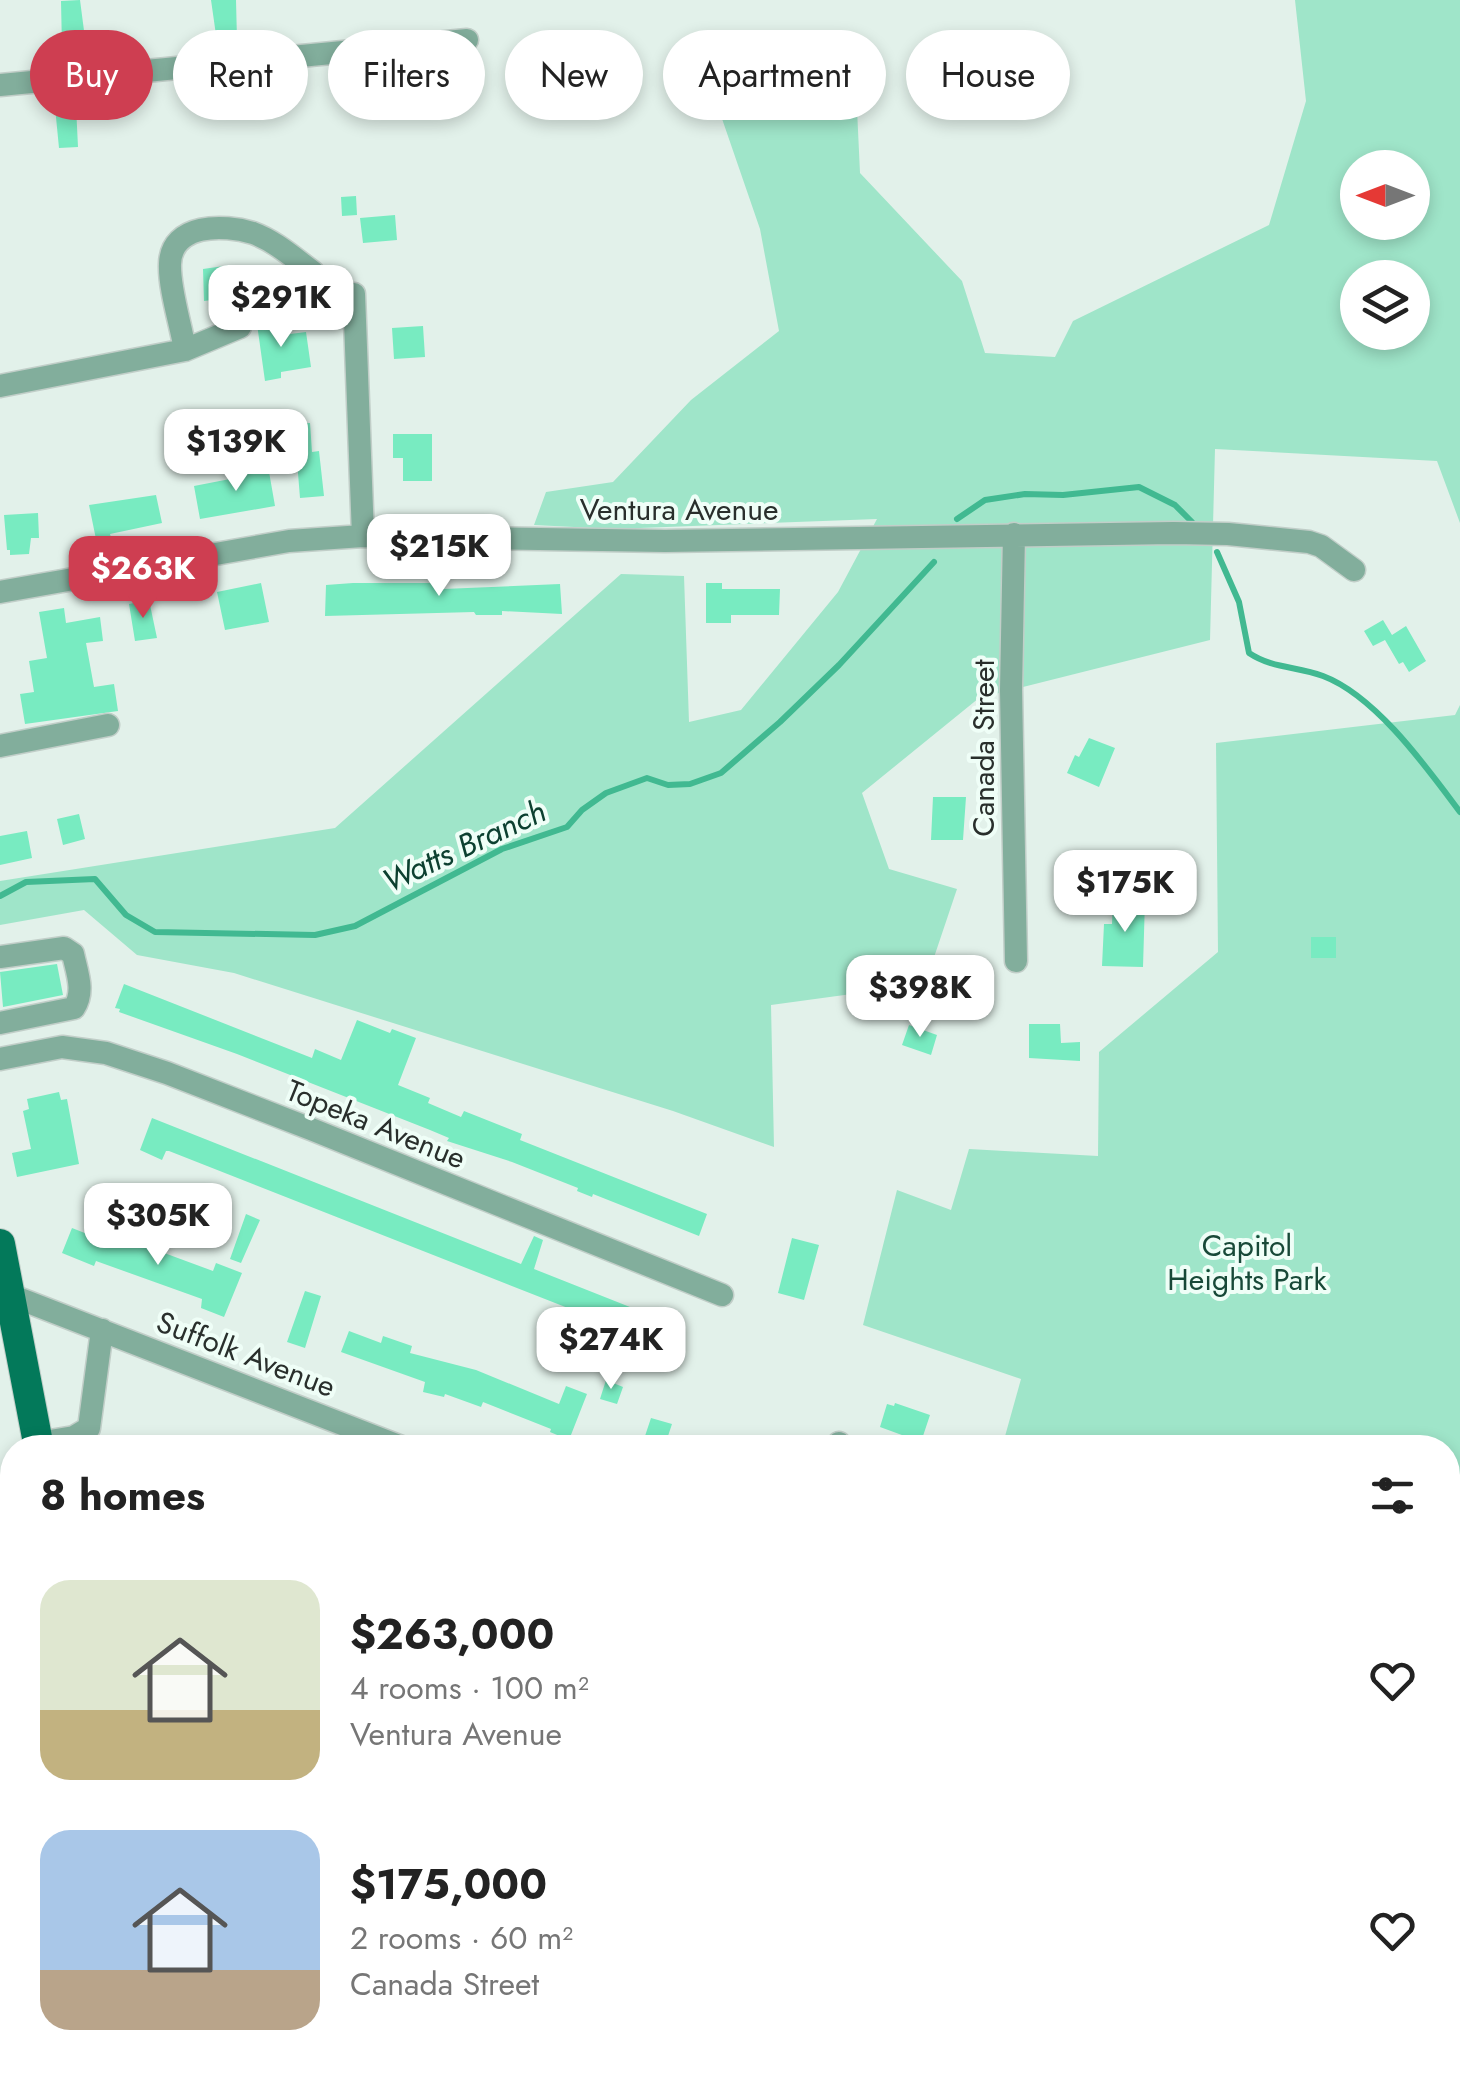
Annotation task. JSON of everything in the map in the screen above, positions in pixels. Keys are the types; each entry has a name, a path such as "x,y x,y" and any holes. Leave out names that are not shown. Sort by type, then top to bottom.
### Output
{"main road":[{"path":"0,1244 5,1299 36,1435"}],"street":[{"path":"0,85 328,53"},
{"path":"185,350 170,262 176,245 189,232 226,228 252,233 276,245 312,272"},
{"path":"354,294 363,536"},
{"path":"0,386 185,350 240,327"},
{"name":"Canada Street","path":"1014,534 1016,960"},
{"name":"Ventura Avenue","path":"0,592 288,541 363,536 664,541 1228,534 1294,539 1320,546 1354,570"},
{"path":"0,746 108,725"},
{"path":"0,957 64,948 73,954 80,999 74,1008 0,1023"},
{"name":"Topeka Avenue","path":"0,1059 52,1048 106,1053 310,1129 722,1295"},
{"name":"Suffolk Avenue","path":"5,1299 102,1330 371,1435"},
{"path":"78,1435 89,1428 102,1330"}],"green space":[{"path":"1295,0 1460,0 1460,523 1437,461 1215,449 1210,640 979,698 862,793 889,869 957,889 925,984 771,1005 774,1147 673,1111 234,973 137,955 84,910 0,925 0,881 335,828 621,574 684,576 689,722 741,710 838,592 877,519 614,529 534,525 546,492 613,482 691,400 779,331 760,229 722,120 858,120 860,173 962,281 985,353 1055,357 1073,321 1269,225 1306,101"},
{"name":"Capitol Heights Park","path":"1460,705 1460,1435 1005,1435 1021,1379 863,1325 897,1190 951,1210 969,1149 1098,1156 1099,1052 1218,952 1216,743 1455,715"}],"building":[{"path":"80,0 84,30 62,30 61,1"},
{"path":"211,0 236,0 237,30 215,30"},
{"path":"56,120 77,120 78,147 59,148"},
{"path":"356,196 357,215 342,216 341,197"},
{"path":"395,215 397,240 363,243 360,218"},
{"path":"231,265 236,297 204,301 203,269"},
{"path":"270,315 274,336 306,332 311,367 281,372 281,378 265,381 256,317"},
{"path":"423,326 425,357 394,359 392,328"},
{"path":"310,423 312,452 319,451 324,496 300,498 294,424"},
{"path":"393,434 432,434 432,481 403,481 403,458 393,458"},
{"path":"268,466 275,506 200,519 194,486 230,479 229,472"},
{"path":"156,495 162,523 110,534 112,541 97,544 89,505"},
{"path":"38,513 39,538 31,538 29,554 10,555 4,515"},
{"path":"261,583 269,622 225,630 217,592"},
{"path":"443,583 443,589 560,584 562,614 502,611 502,615 474,612 325,616 326,585"},
{"path":"706,583 722,583 722,589 780,589 779,615 731,615 731,623 706,623"},
{"path":"149,600 157,638 135,641 129,604"},
{"path":"64,608 66,623 100,617 103,641 86,643 94,687 114,684 118,711 25,724 20,694 34,692 29,661 47,658 39,612"},
{"path":"1383,620 1392,635 1406,626 1426,661 1409,672 1403,662 1399,664 1385,640 1373,646 1364,631"},
{"path":"1089,738 1115,748 1099,787 1067,773"},
{"path":"933,797 966,797 963,840 931,840"},
{"path":"79,814 85,839 63,845 57,819"},
{"path":"27,831 32,858 0,865 0,836"},
{"path":"1113,898 1145,900 1143,967 1102,966 1104,924 1112,924"},
{"path":"1311,937 1336,937 1336,958 1311,958"},
{"path":"57,964 63,995 3,1007 0,972"},
{"path":"124,984 312,1058 315,1049 341,1060 357,1020 416,1038 398,1085 461,1117 464,1111 522,1134 520,1140 707,1214 699,1236 593,1194 592,1197 512,1162 447,1141 449,1138 430,1130 237,1054 119,1012 115,1008"},
{"path":"1029,1024 1060,1024 1061,1043 1080,1042 1080,1061 1029,1058"},
{"path":"909,1025 937,1035 931,1055 902,1045"},
{"path":"59,1092 61,1100 67,1099 79,1164 17,1177 12,1153 31,1149 23,1111 29,1109 27,1099"},
{"path":"152,1118 521,1264 534,1236 543,1240 534,1269 683,1328 674,1350 592,1317 580,1352 561,1345 573,1310 169,1151 162,1160 140,1150"},
{"path":"246,1214 260,1220 241,1263 230,1259"},
{"path":"72,1228 123,1248 130,1232 151,1241 148,1247 213,1271 216,1263 242,1273 224,1317 201,1308 202,1299 96,1261 94,1266 62,1253"},
{"path":"792,1238 819,1245 804,1300 778,1293"},
{"path":"305,1291 321,1296 305,1348 287,1342"},
{"path":"349,1331 381,1343 383,1336 412,1346 410,1353 476,1370 559,1404 566,1386 587,1394 571,1435 557,1435 483,1402 481,1407 445,1394 444,1397 423,1392 425,1382 341,1352"},
{"path":"606,1380 623,1387 617,1404 600,1399"},
{"path":"895,1403 930,1415 923,1435 902,1435 880,1427 887,1404"},
{"path":"651,1418 672,1424 668,1435 645,1435"}],"waterway":[{"name":"Watts Branch","path":"957,519 985,500 1139,487 1175,505 1192,522"},
{"name":"Watts Branch","path":"1217,552 1239,602 1249,653 1267,662 1323,676 1362,699 1399,735 1460,812"},
{"name":"Watts Branch","path":"0,896 26,882 95,879 126,915 155,932 315,935 355,926 502,849 567,827 606,793 647,778 668,785 690,784 721,773 839,665 934,562"}]}
